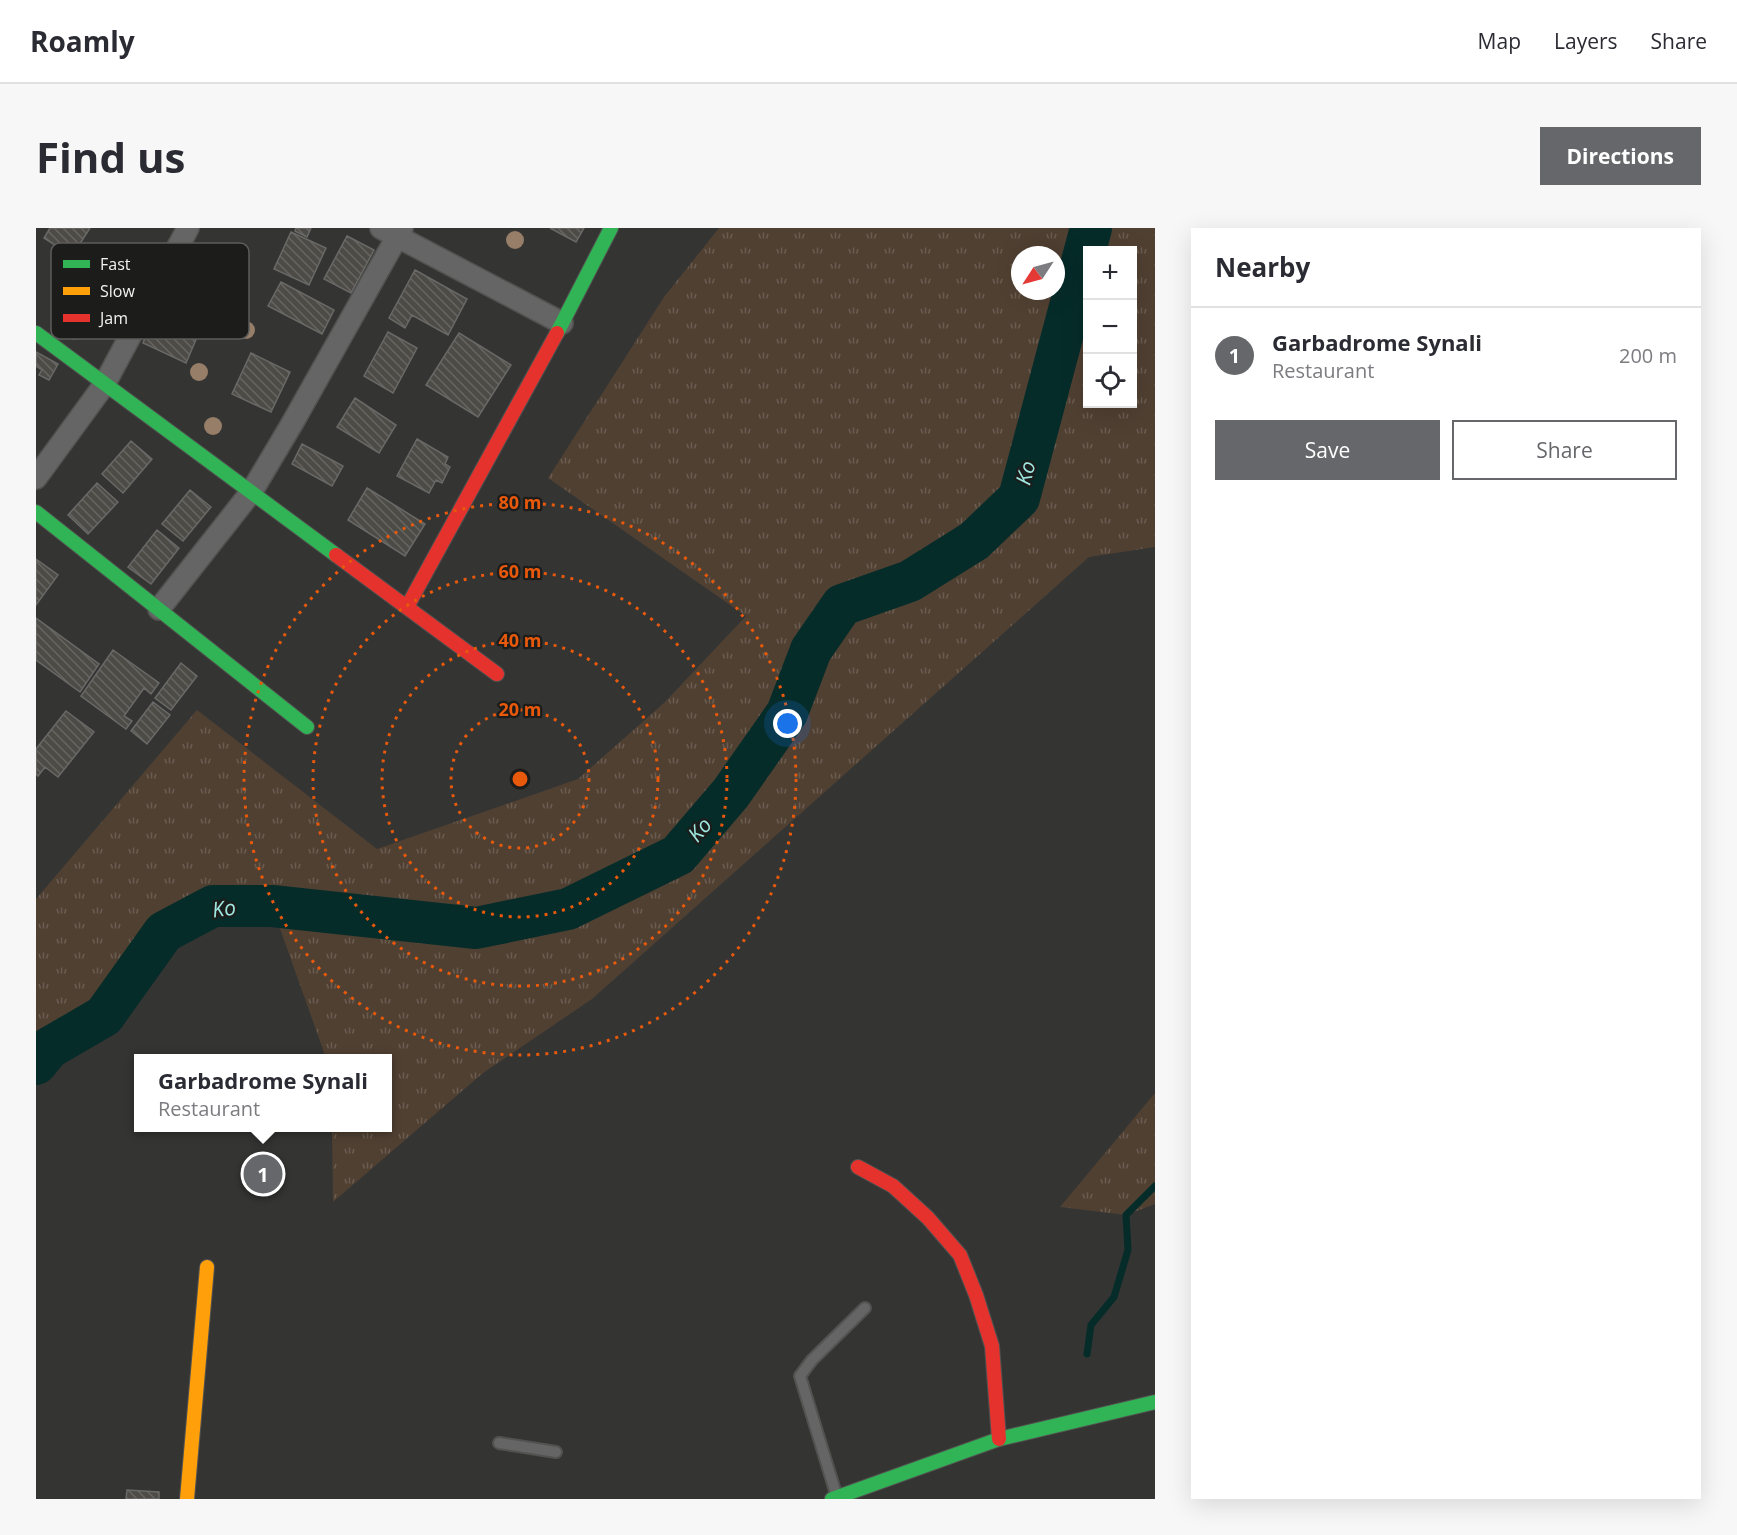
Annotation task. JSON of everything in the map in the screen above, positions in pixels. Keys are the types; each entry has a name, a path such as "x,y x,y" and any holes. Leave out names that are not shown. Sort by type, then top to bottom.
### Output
{"street":[{"path":"180,243 188,228"},
{"path":"407,607 562,323 611,228"},
{"path":"159,609 252,491 293,422 393,231 562,323"},
{"path":"36,333 104,386 252,491 497,674"},
{"path":"36,478 104,386 129,339"},
{"path":"36,512 307,728"},
{"path":"858,1167 893,1186 928,1218 960,1255 976,1295 992,1346 999,1439"},
{"path":"187,1499 207,1267"},
{"path":"834,1498 999,1439 1155,1402"}],"lane":[{"path":"834,1498 800,1376 812,1360 865,1308"},
{"path":"499,1443 556,1452"}],"green space":[{"path":"719,228 1155,228 1155,547 1089,557 592,999 483,1073 333,1202 332,1132 392,1132 392,1054 325,1054 272,906 213,906 164,932 104,1016 49,1048 36,1064 36,899 197,710 377,849 578,779 665,702 746,616 548,478 664,297"},
{"path":"1155,1093 1155,1204 1126,1215 1060,1207"}],"building":[{"path":"50,228 90,228 80,243 52,243 44,238"},
{"path":"296,228 311,228 307,237 295,231"},
{"path":"550,228 584,228 576,242"},
{"path":"291,232 326,248 309,285 274,269"},
{"path":"347,236 374,250 351,293 324,279"},
{"path":"415,270 467,299 448,335 412,315 405,328 389,318"},
{"path":"281,282 334,310 322,334 268,306"},
{"path":"388,332 417,348 393,393 364,376"},
{"path":"459,333 511,365 478,417 426,385"},
{"path":"145,339 196,339 186,363 143,343"},
{"path":"36,352 58,364 49,380 39,375 42,370 36,366"},
{"path":"251,353 290,372 271,412 232,394"},
{"path":"355,398 396,425 379,453 337,427"},
{"path":"417,439 448,457 445,464 450,467 442,483 436,480 429,493 397,476"},
{"path":"131,441 152,459 123,493 102,474"},
{"path":"302,444 343,466 332,486 292,464"},
{"path":"97,483 118,502 88,534 68,515"},
{"path":"367,488 425,524 405,556 348,520"},
{"path":"190,490 211,507 183,541 162,524"},
{"path":"157,530 179,548 151,584 128,567"},
{"path":"36,559 58,575 36,605"},
{"path":"36,618 99,664 80,692 36,660"},
{"path":"113,650 159,683 151,694 144,688 124,716 132,721 126,729 81,696"},
{"path":"181,663 197,676 171,710 155,698"},
{"path":"153,702 170,715 147,744 131,731"},
{"path":"66,711 94,732 58,777 45,767 38,776 36,774 36,749"},
{"path":"127,1490 159,1492 159,1499 126,1499"}],"waterway":[{"name":"Ko","path":"36,1064 49,1048 104,1016 164,932 213,906 272,906 476,928 568,909 678,855 731,793 787,713 811,650 842,605 910,581 974,541 1019,498 1091,228"},
{"path":"1087,1354 1091,1325 1114,1297 1128,1250 1126,1215 1155,1186"}],"traffic: fast":[{"path":"557,333 611,228"},
{"path":"36,333 336,555"},
{"path":"36,512 307,727"},
{"path":"832,1499 999,1439 1155,1402"}],"traffic: slow":[{"path":"187,1499 207,1267"}],"traffic: jam":[{"path":"407,607 557,333"},
{"path":"336,555 497,674"},
{"path":"858,1167 893,1186 928,1218 960,1255 976,1295 992,1346 999,1439"}],"place":[{"name":"Garbadrome Synali","path":"263,1174"}]}
